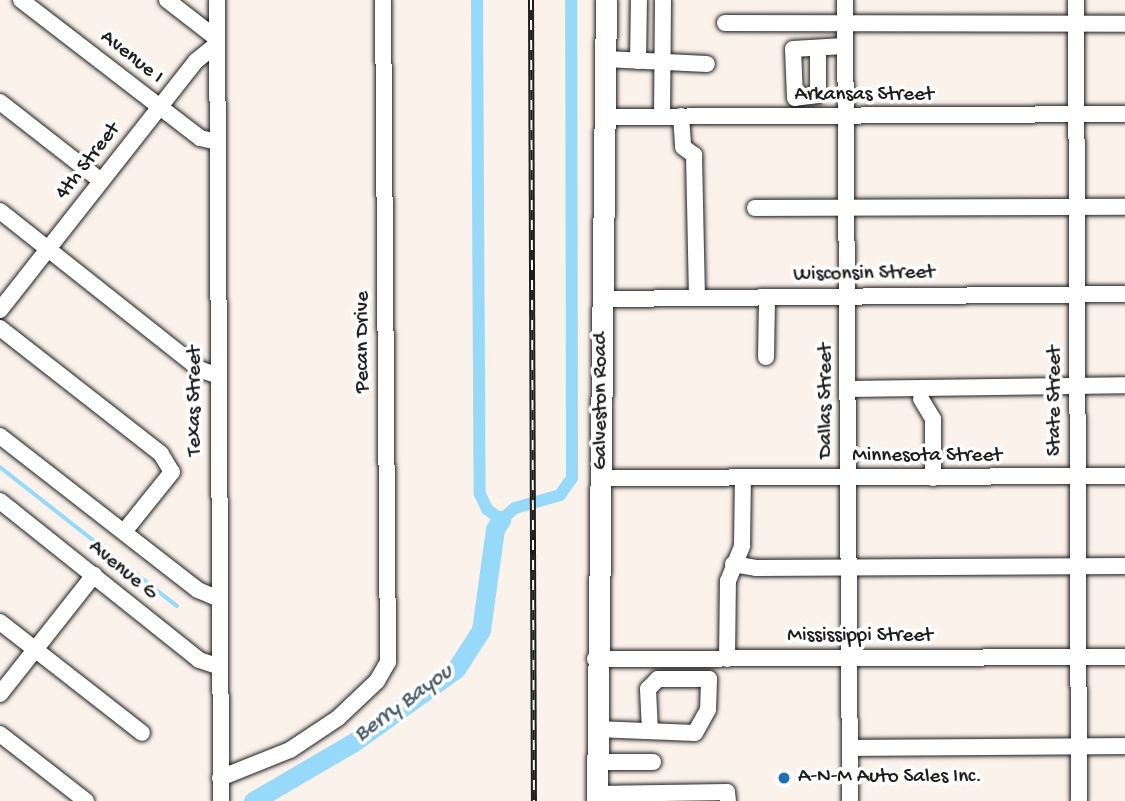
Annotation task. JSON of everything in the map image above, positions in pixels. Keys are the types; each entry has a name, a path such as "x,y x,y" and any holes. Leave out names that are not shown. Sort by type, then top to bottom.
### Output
{"main road":[{"name":"Galveston Road","path":"596,797 595,659 602,478 606,0"}],"street":[{"name":"Avenue I","path":"21,0 200,138 218,142"},
{"path":"167,0 216,42"},
{"name":"Texas Street","path":"216,0 217,598 221,801"},
{"name":"Pecan Drive","path":"220,778 290,750 338,718 377,681 388,662 383,0"},
{"path":"638,61 639,0"},
{"path":"662,116 662,62 666,43 663,0"},
{"name":"Dallas Street","path":"845,0 850,801"},
{"name":"State Street","path":"1076,0 1079,801"},
{"path":"724,23 1125,24"},
{"name":"4th Street","path":"0,310 158,106 216,42"},
{"path":"818,48 844,46"},
{"path":"605,59 707,64"},
{"path":"0,102 101,181"},
{"name":"Arkansas Street","path":"603,117 844,118 1125,114"},
{"path":"681,116 683,147 694,155 697,298"},
{"path":"755,208 1125,207"},
{"path":"0,211 199,369 218,376"},
{"name":"Wisconsin Street","path":"603,299 1125,294"},
{"path":"766,357 767,297"},
{"path":"0,328 161,454 172,472 124,533"},
{"path":"848,389 1125,386"},
{"path":"920,399 933,419 933,478"},
{"name":"Avenue G","path":"0,436 198,590 217,598"},
{"name":"Minnesota Street","path":"602,478 1125,476"},
{"path":"727,659 728,581 742,546 743,478"},
{"name":"Avenue G","path":"0,502 199,660 220,667"},
{"path":"733,564 849,567 1125,566"},
{"path":"0,694 94,575"},
{"path":"0,622 142,733"},
{"name":"Mississippi Street","path":"595,659 1125,657"},
{"path":"650,731 648,689 658,679 660,659"},
{"path":"596,729 695,733 708,710 709,679 658,679"},
{"path":"0,734 86,801"},
{"path":"850,748 1125,746"},
{"path":"596,762 653,762"},
{"path":"596,797 727,792 728,801"}],"waterway":[{"path":"477,0 480,494 487,509 501,520 515,508 560,495 572,478 571,0"},
{"path":"0,467 177,606"},
{"name":"Berry Bayou","path":"253,801 354,742 456,669 481,630 495,529 501,520"}],"railway":[{"path":"531,0 534,801"}],"place":[{"name":"A-N-M Auto Sales Inc.","path":"784,778"}]}
